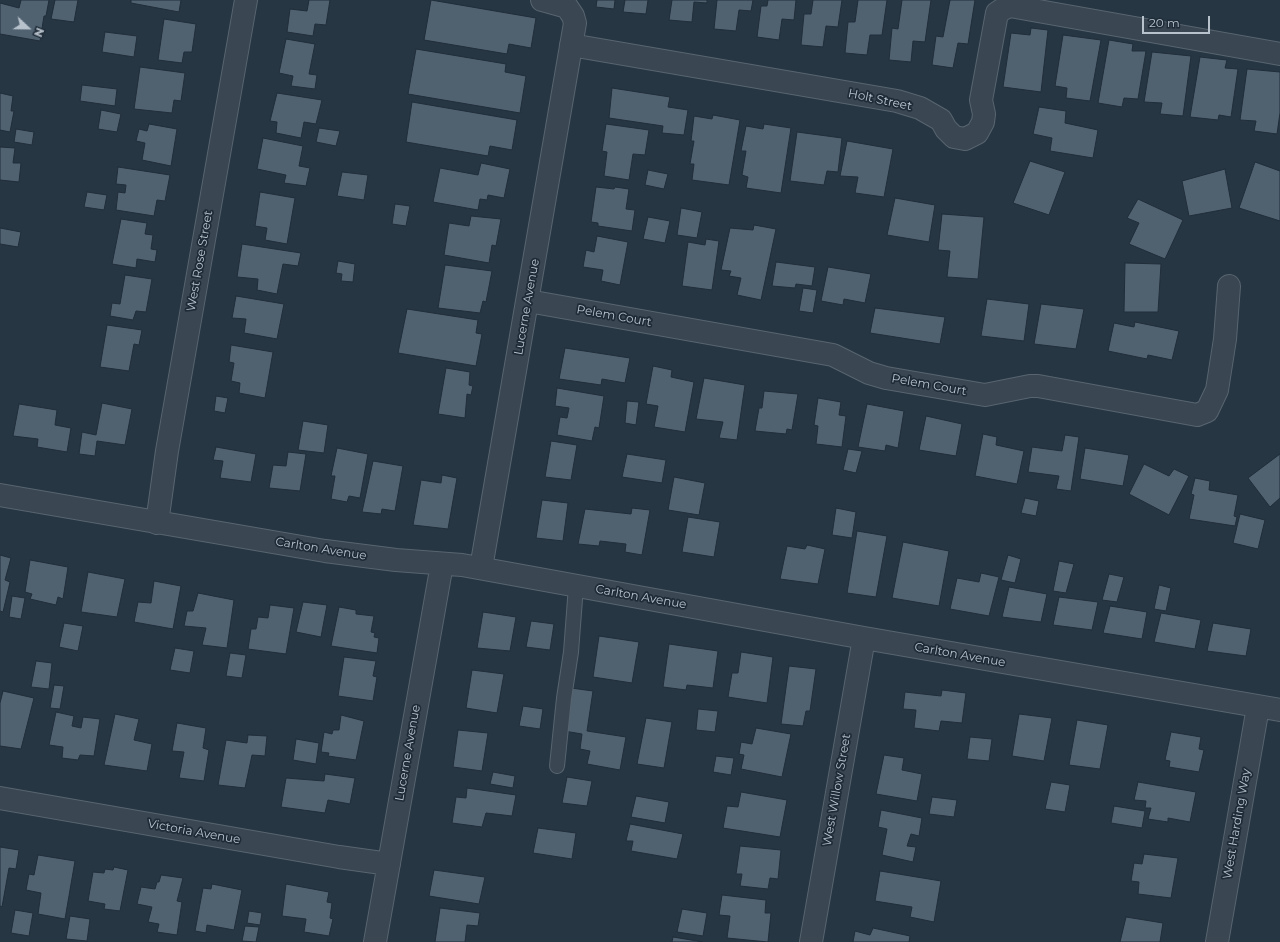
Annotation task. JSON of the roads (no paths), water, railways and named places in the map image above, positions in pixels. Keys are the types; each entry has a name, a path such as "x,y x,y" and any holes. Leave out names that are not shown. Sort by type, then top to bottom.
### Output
{"street":[{"name":"West Rose Street","path":"158,523 167,451 246,0"},
{"path":"542,0 567,7 573,16 575,23 571,45"},
{"name":"Holt Street","path":"571,45 897,101 920,108 941,120 946,129 954,136 965,139 977,133 983,122 984,114 981,100 998,13 1010,6 1280,54"},
{"name":"Lucerne Avenue","path":"481,568 571,45"},
{"name":"Pelem Court","path":"528,301 833,355 869,373 886,378 979,394 986,395 1030,386 1038,386 1197,415 1207,411 1217,390 1225,339 1229,286"},
{"name":"Carlton Avenue","path":"0,495 325,551 396,560 462,565 481,568 864,638 1280,710"},
{"name":"Lucerne Avenue","path":"375,942 442,564"},
{"name":"West Willow Street","path":"811,942 864,638"},
{"name":"West Harding Way","path":"1217,942 1258,707"},
{"name":"Victoria Avenue","path":"0,798 340,857 389,864"}],"lane":[{"path":"557,766 564,698 571,652 576,586"}]}
